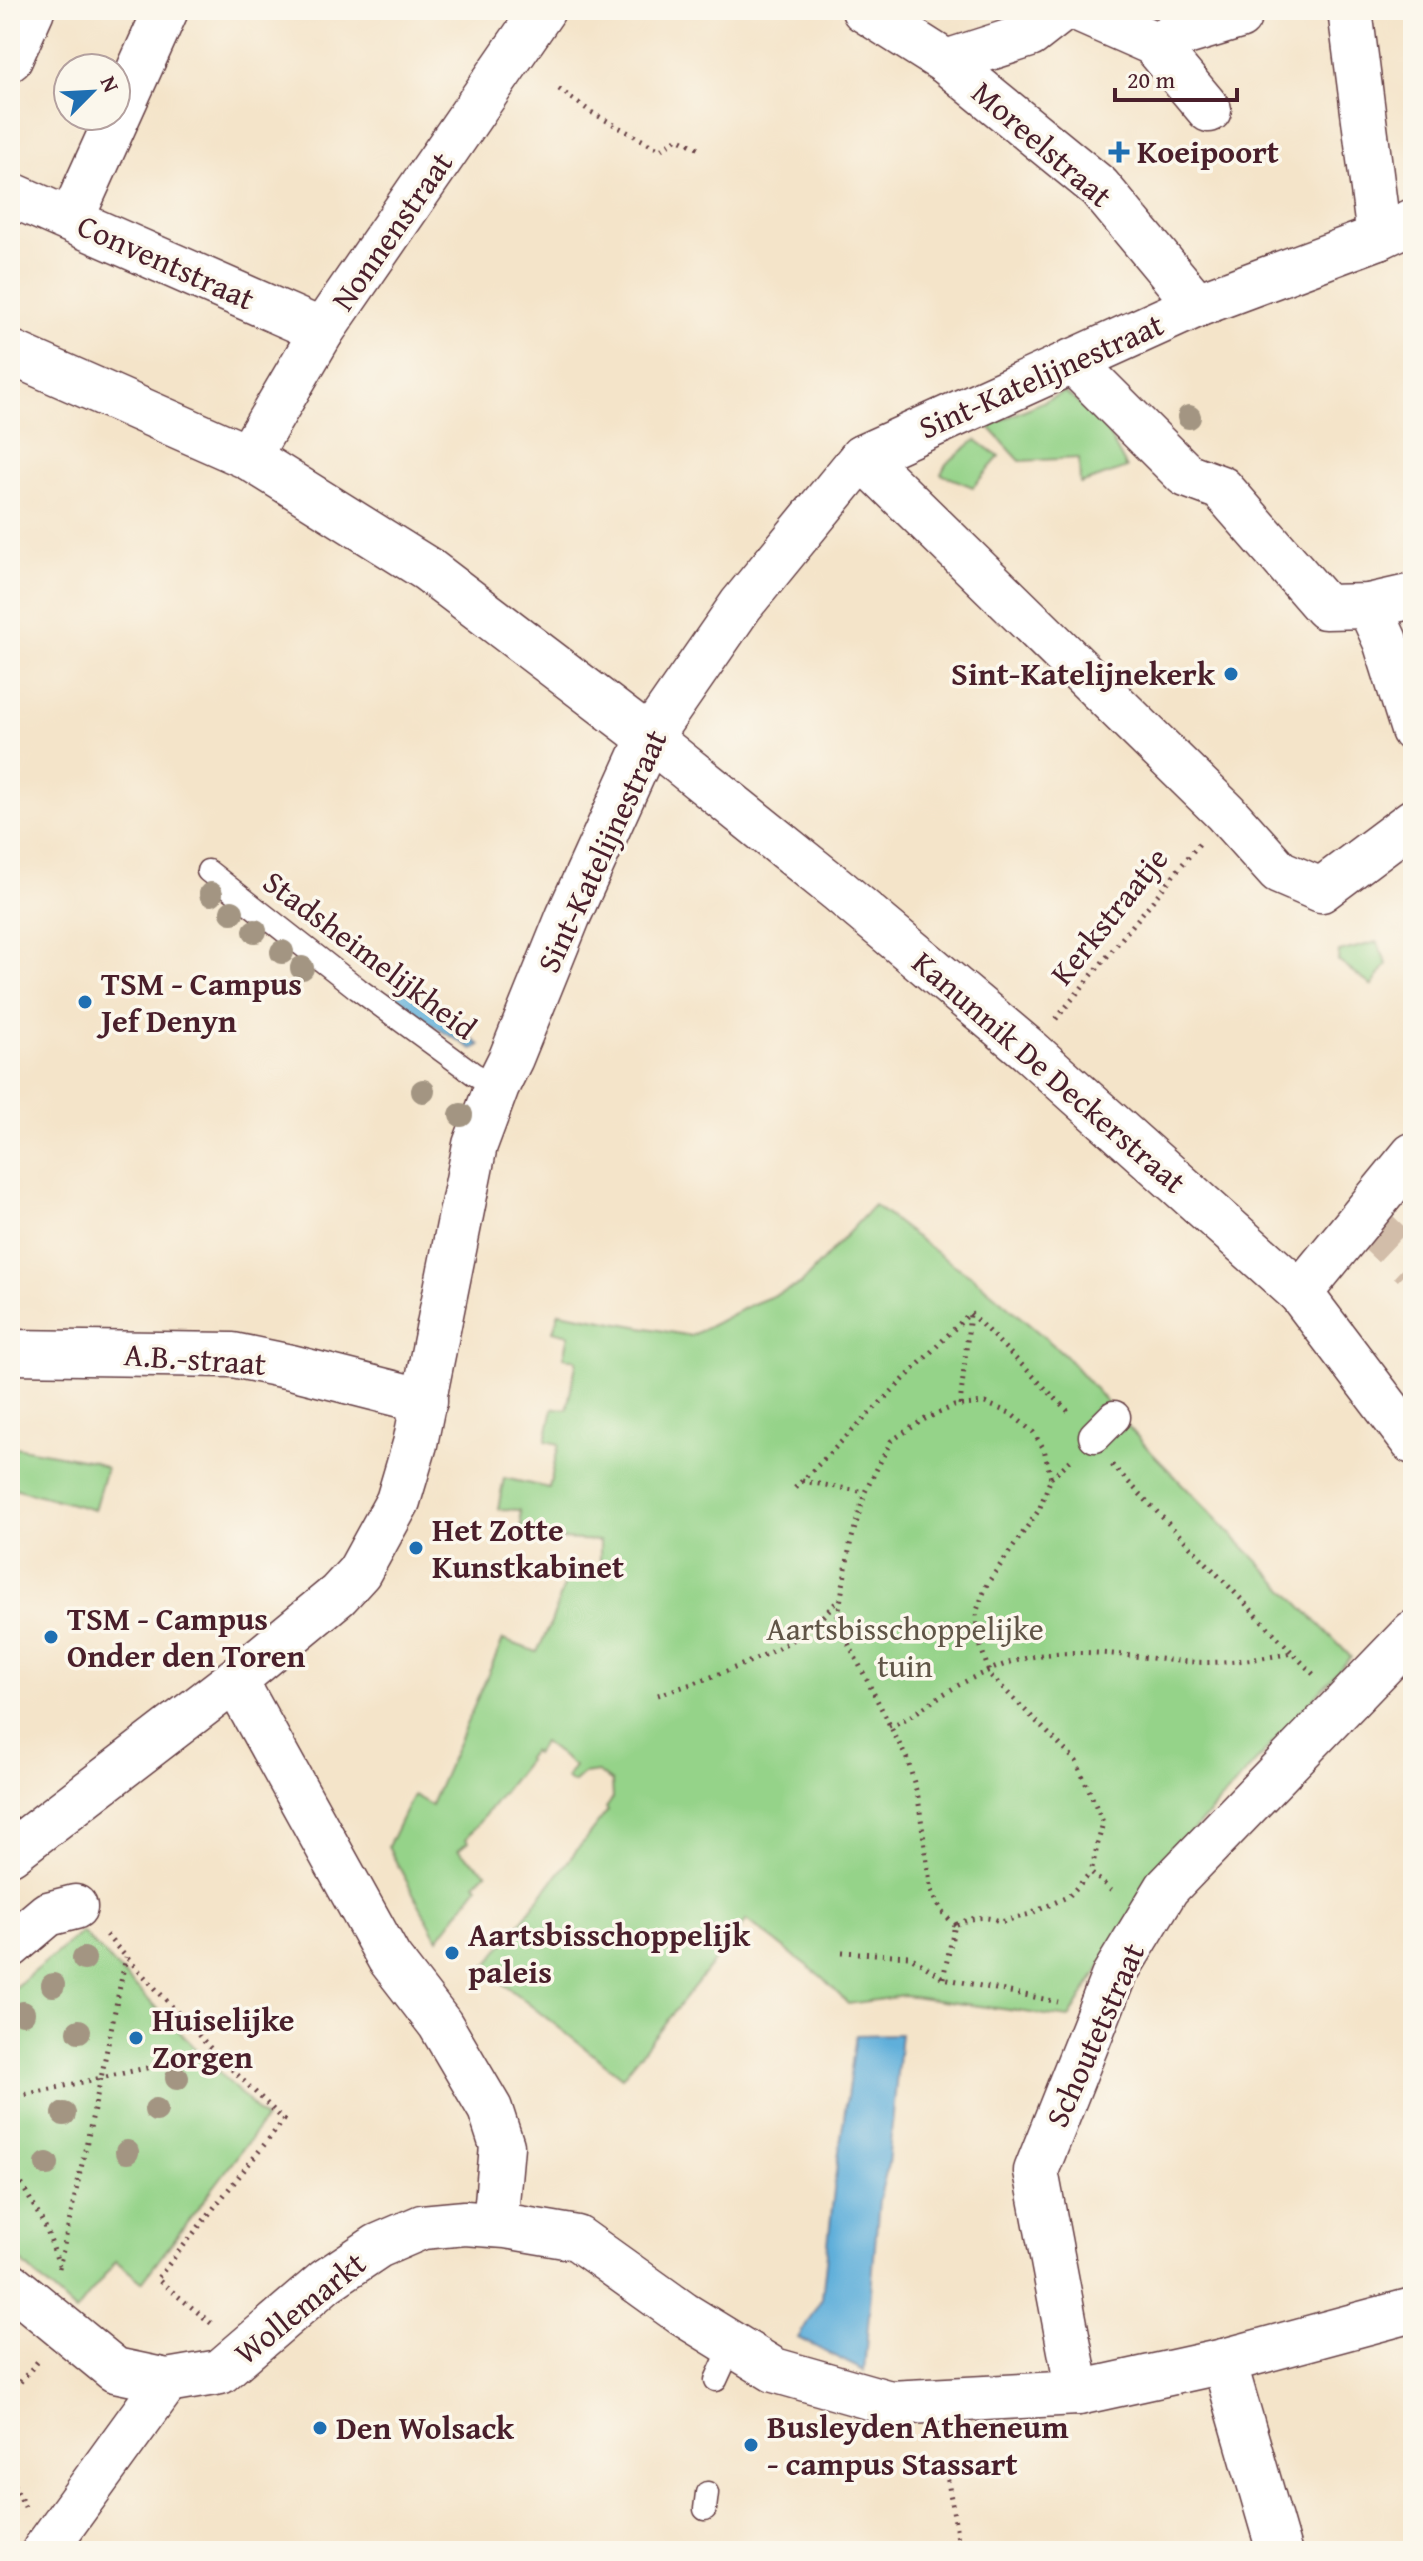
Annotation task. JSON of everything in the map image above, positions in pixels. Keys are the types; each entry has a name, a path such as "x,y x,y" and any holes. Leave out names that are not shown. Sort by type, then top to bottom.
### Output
{"street":[{"path":"10,59 32,10"},
{"path":"71,220 166,10"},
{"name":"Nonnenstraat","path":"248,457 322,331 543,10"},
{"name":"Moreelstraat","path":"864,10 946,62 1099,187 1197,305"},
{"path":"946,62 1030,35 1062,10"},
{"path":"1078,10 1153,43 1209,110"},
{"path":"1350,10 1396,229"},
{"path":"1153,43 1239,17"},
{"name":"Conventstraat","path":"10,194 322,331"},
{"name":"Sint-Katelijnestraat","path":"10,1853 235,1680 338,1595 359,1572 398,1501 425,1401 475,1145 568,917 649,738 741,605 862,457 1197,305 1396,229"},
{"name":"Kanunnik De Deckerstraat","path":"10,352 248,457 427,569 649,738 838,890 1030,1051 1300,1293 1413,1442"},
{"path":"1072,361 1186,475 1221,488 1325,607 1369,606 1413,596"},
{"path":"862,457 1225,812 1279,872 1321,890 1413,821"},
{"path":"1369,606 1385,641 1413,730"},
{"path":"1300,1293 1413,1155"},
{"name":"A.B.-straat","path":"10,1352 233,1355 425,1401"},
{"name":"Schoutetstraat","path":"1078,2393 1036,2171 1114,1975 1167,1888 1413,1633"},
{"path":"235,1680 389,1958 440,2024 490,2109 502,2146 495,2225"},
{"path":"10,1946 48,1914 75,1907"},
{"name":"Wollemarkt","path":"167,2381 220,2372 326,2281 378,2246 422,2227 465,2223 577,2238 683,2314 724,2363 774,2370 890,2403 1078,2393 1224,2361 1413,2310"},
{"path":"10,2284 115,2370 167,2381 44,2551"},
{"path":"1224,2361 1279,2551"}],"lane":[{"name":"Stadsheimelijkheid","path":"208,871 358,989 474,1074 497,1086"}],"path":[{"path":"559,89 591,112 660,150 678,138 701,150"},
{"name":"Kerkstraatje","path":"1030,1051 1225,812"},
{"path":"960,1405 970,1313"},
{"path":"970,1313 1072,1414 1098,1433 1292,1653 1345,1706"},
{"path":"795,1488 970,1313"},
{"path":"985,1403 1010,1413 1033,1432 1044,1449 1051,1478 1039,1510 987,1584 976,1613 977,1635 990,1675 1076,1761 1103,1822 1091,1872 1069,1896 1030,1914 1001,1922 992,1917 973,1917 955,1925 942,1912 931,1890 918,1797 908,1761 837,1621 850,1545 865,1492 891,1441 923,1420 960,1405 985,1403"},
{"path":"801,1481 865,1492"},
{"path":"658,1695 704,1681 780,1646 811,1627 841,1598"},
{"path":"889,1726 988,1670 1032,1657 1066,1653 1129,1655 1178,1662 1215,1663 1292,1653"},
{"path":"1091,1872 1122,1901"},
{"path":"75,1907 85,1912 215,2053 284,2120 157,2279 213,2325 220,2372"},
{"path":"943,1978 955,1925"},
{"path":"842,1952 909,1956 943,1978 1065,2003"},
{"path":"59,2266 126,1957"},
{"path":"10,2098 215,2053"},
{"path":"10,2163 46,2228 69,2293 50,2317"},
{"path":"945,2464 960,2551"}],"green space":[{"path":"1065,392 1104,426 1127,468 1080,484 1079,458 1020,461 988,426"},
{"path":"976,440 999,457 973,487 941,474 946,464"},
{"path":"1377,942 1387,964 1372,986 1338,961 1339,952"},
{"name":"Aartsbisschoppelijke tuin","path":"874,1205 973,1277 1064,1354 1151,1452 1351,1657 1163,1864 1069,2018 904,1996 848,2004 822,1977 747,1920 622,2077 484,1969 608,1810 606,1808 613,1798 612,1782 598,1772 583,1774 573,1783 566,1778 574,1766 543,1742 535,1754 532,1751 466,1839 468,1842 458,1850 486,1872 475,1883 478,1886 438,1939 388,1847 413,1795 431,1805 503,1640 537,1652 566,1580 600,1571 600,1541 523,1537 520,1510 498,1509 504,1478 549,1488 559,1444 546,1441 553,1408 567,1409 577,1360 564,1357 569,1335 553,1331 559,1312 691,1336 748,1306 800,1285"},
{"path":"10,1446 92,1461 106,1468 94,1510 10,1487"},
{"path":"82,1932 265,2119 142,2282 116,2261 76,2312 10,2252 10,1991"}],"water":[{"path":"405,986 480,1045 473,1049 384,997"},
{"path":"901,2034 888,2164 879,2200 864,2371 798,2338 822,2298 856,2035"}],"tunnel":[{"path":"1361,1216 1413,1265"}],"place":[{"name":"Koeipoort","path":"1119,152"},
{"name":"Sint-Katelijnekerk","path":"1231,674"},
{"name":"TSM - Campus Jef Denyn","path":"85,1002"},
{"name":"Het Zotte Kunstkabinet","path":"416,1548"},
{"name":"TSM - Campus Onder den Toren","path":"51,1637"},
{"name":"Aartsbisschoppelijk paleis","path":"452,1953"},
{"name":"Huiselijke Zorgen","path":"136,2038"},
{"name":"Den Wolsack","path":"320,2428"},
{"name":"Busleyden Atheneum - campus Stassart","path":"751,2445"}]}
